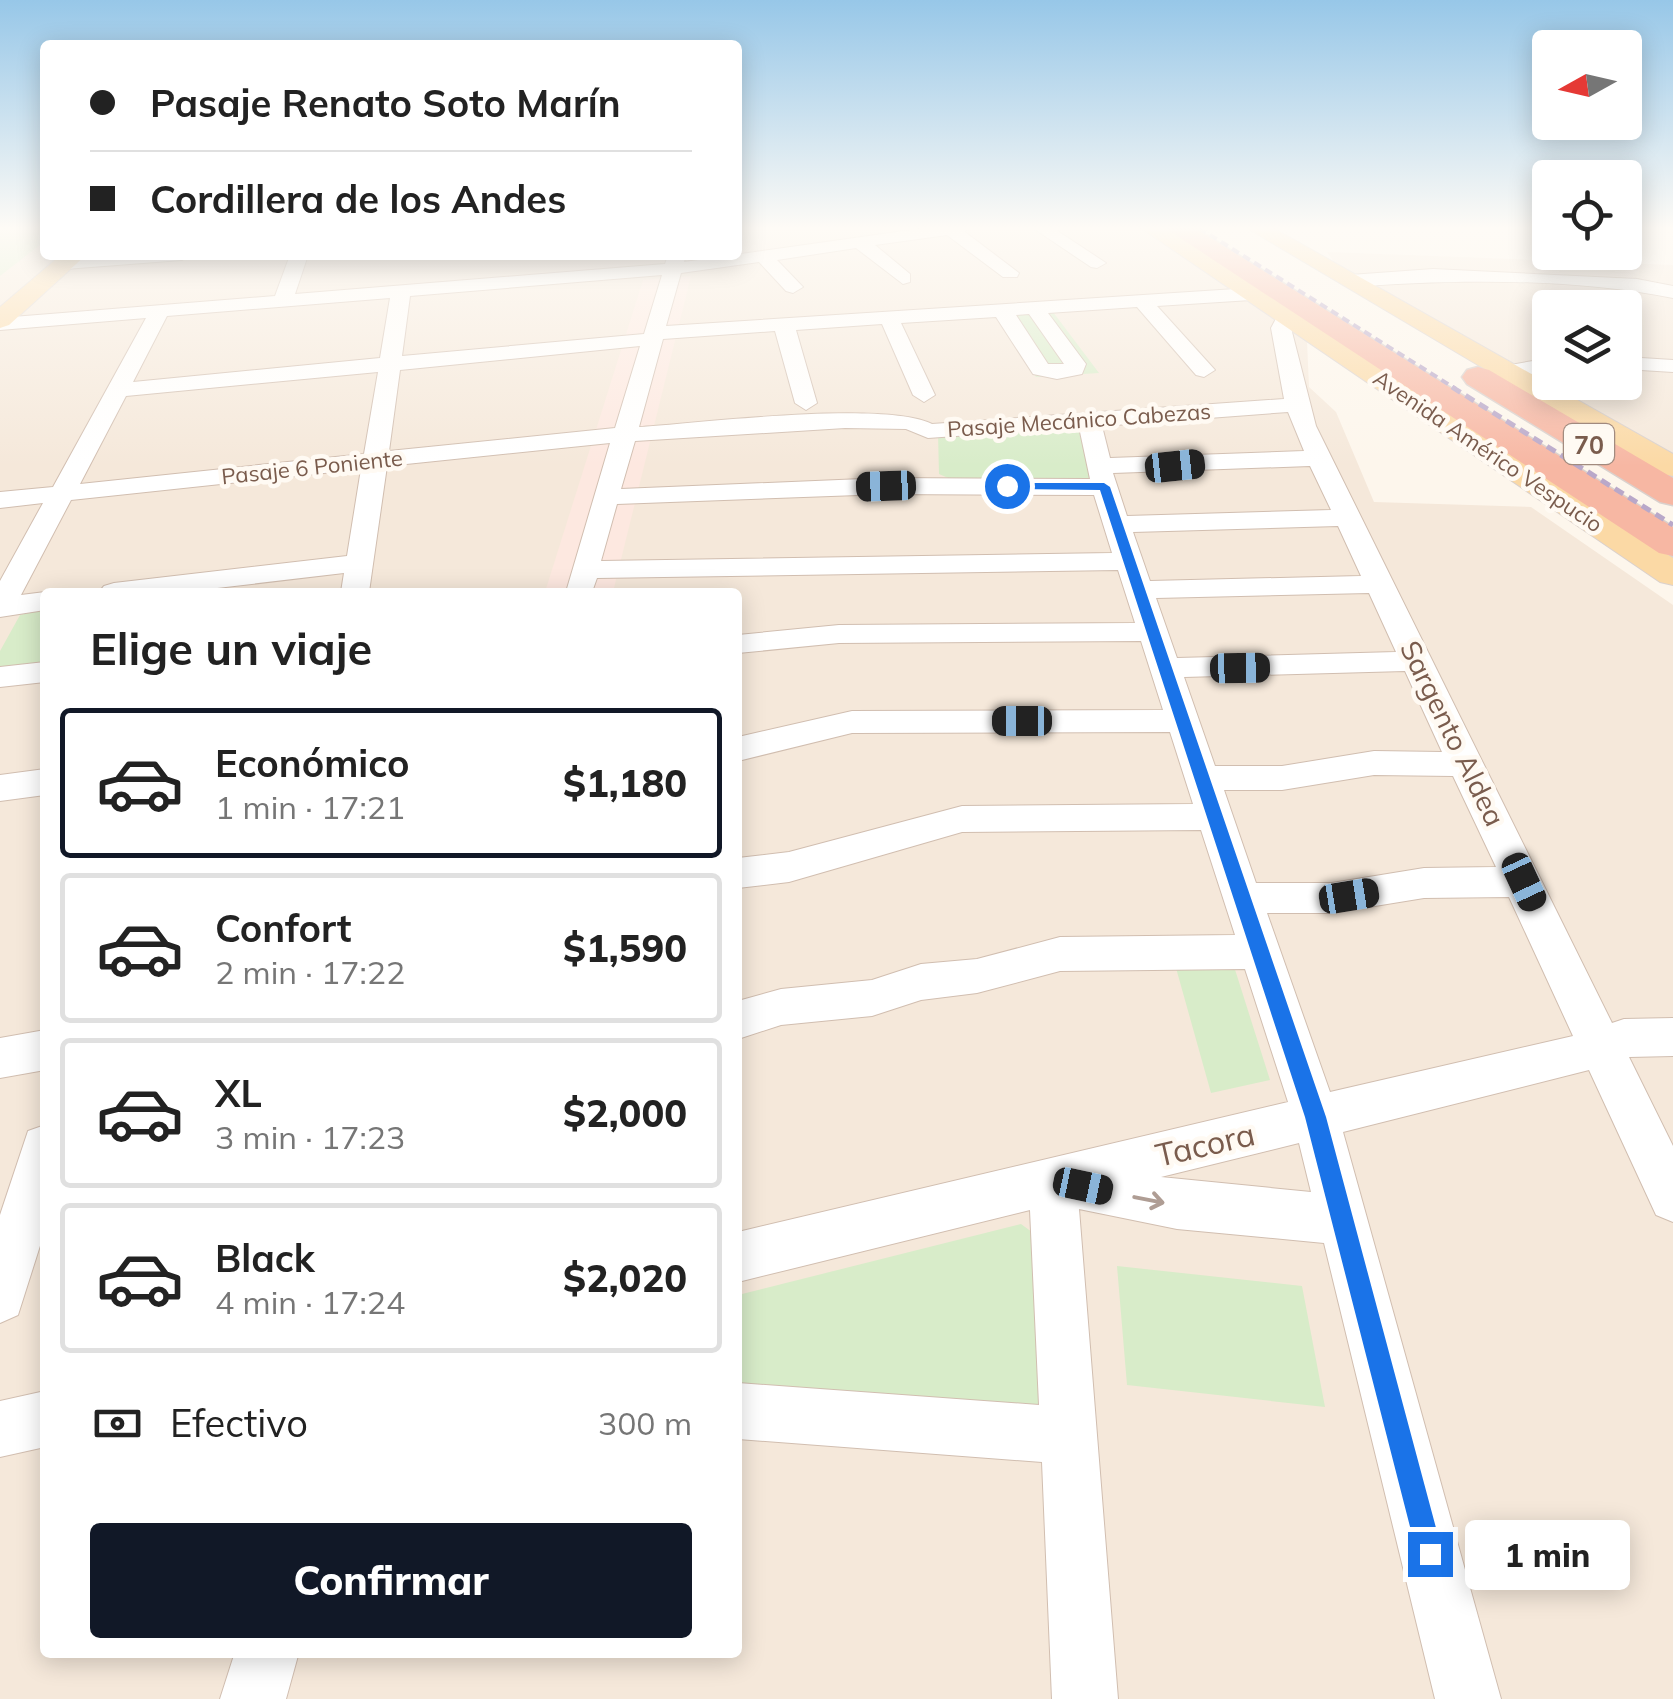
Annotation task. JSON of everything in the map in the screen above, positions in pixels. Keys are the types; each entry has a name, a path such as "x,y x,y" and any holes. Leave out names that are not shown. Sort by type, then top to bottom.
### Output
{"highway":[{"name":"70","path":"1302,307 1666,541"},
{"name":"70","path":"1374,307 1506,382 1673,494"},
{"path":"1506,382 1673,479"}],"main road":[{"name":"Avenida Américo Vespucio","path":"1271,307 1673,574"},
{"path":"1391,307 1506,382 1673,467"}],"street":[{"path":"0,322 206,307"},
{"path":"356,588 399,307"},
{"path":"662,307 582,581 1134,576 1381,584"},
{"path":"118,390 653,336 1045,307"},
{"path":"1148,307 1204,370"},
{"path":"1002,310 1046,371 1068,371 1076,366 1034,308"},
{"path":"0,608 160,311"},
{"name":"Sargento Aldea","path":"1286,317 1281,328 1296,405 1319,458 1469,764 1673,1198"},
{"path":"889,318 924,395"},
{"path":"784,325 806,402"},
{"path":"1642,365 1673,366"},
{"path":"1506,382 1532,371"},
{"name":"Pasaje Mecánico Cabezas","path":"624,435 861,421 910,422 928,431 1296,405"},
{"path":"1089,420 1117,524 1316,1117 1468,1699"},
{"path":"928,431 936,485"},
{"name":"Pasaje 6 Poniente","path":"0,500 624,435"},
{"path":"606,497 1103,476 1319,458"},
{"path":"1117,524 1348,518"},
{"path":"155,588 360,563"},
{"path":"0,608 40,602"},
{"path":"742,644 839,634 1153,632"},
{"path":"1165,668 1418,661"},
{"path":"0,677 40,673"},
{"path":"742,748 852,722 1183,721"},
{"path":"1202,778 1282,778 1374,763 1469,764"},
{"path":"0,788 40,783"},
{"path":"742,873 789,867 931,824 962,819 1216,818"},
{"path":"1243,898 1332,898 1424,884 1524,882"},
{"path":"742,1019 781,1006 872,998 921,982 977,976 1060,954 1261,952"},
{"name":"Tacora","path":"742,1256 1600,1045 1639,1036 1673,1037"},
{"path":"0,1058 40,1051"},
{"path":"0,1296 40,1164"},
{"path":"1085,1699 1053,1180 1177,1205 1343,1220"},
{"path":"742,1412 1069,1436"},
{"path":"0,1429 40,1420"},
{"path":"253,1699 265,1658"}],"shaded area":[{"path":"0,307 1258,307 1307,341 1309,387 1336,412 1374,502 1531,507 1673,605 1673,1699 0,1699"},
{"path":"634,307 683,307 614,588 546,588"},
{"path":"1410,307 1532,307 1532,377"},
{"path":"1642,307 1673,307 1673,458 1572,400 1642,400"}],"green space":[{"path":"1053,312 1099,373 1036,377 995,316"},
{"path":"1086,425 1096,465 1088,479 955,481 939,474 938,434"},
{"path":"40,610 40,680 0,685 0,651 20,615"},
{"path":"1232,960 1270,1080 1211,1093 1176,968"},
{"path":"1021,1224 1036,1235 1045,1420 742,1392 742,1294"},
{"path":"1117,1266 1302,1286 1325,1407 1127,1385"}],"railway":[{"path":"1326,307 1456,389"},
{"path":"1452,387 1673,525"}],"route":[{"path":"1007,486 1104,487 1316,1117 1430,1554"}]}
